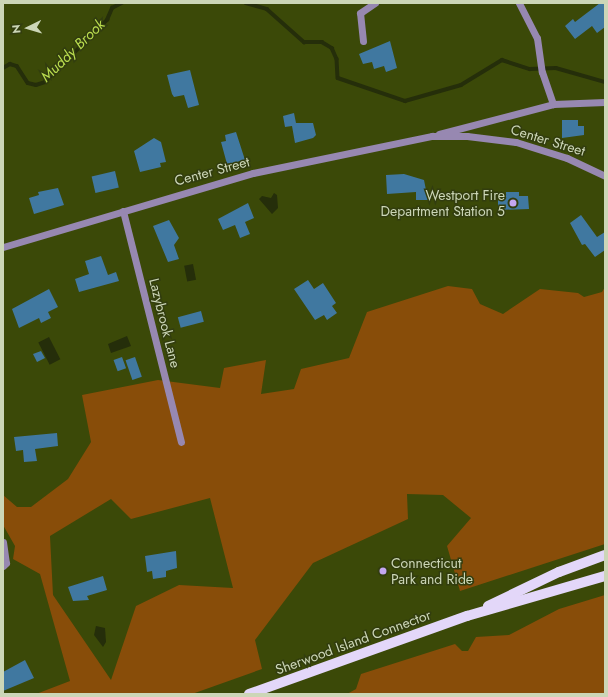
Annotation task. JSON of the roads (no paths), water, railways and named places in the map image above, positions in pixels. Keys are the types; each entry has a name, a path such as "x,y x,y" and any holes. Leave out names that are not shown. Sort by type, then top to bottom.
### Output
{"main road":[{"name":"Sherwood Island Connector","path":"466,616 559,572 605,555"},
{"name":"Sherwood Island Connector","path":"249,694 466,616 605,576"}],"street":[{"path":"363,41 360,14 375,3"},
{"path":"519,3 532,23 542,72 553,104"},
{"name":"Center Street","path":"3,247 253,173 432,136 553,104 605,102"},
{"name":"Center Street","path":"432,136 467,136 516,142 567,158 605,176"},
{"name":"Lazybrook Lane","path":"123,211 181,442"},
{"path":"3,542 6,563 3,566"}],"waterway":[{"name":"Muddy Brook","path":"3,68 10,64 17,66 28,83 36,85 45,82 107,20 112,8 122,3"},
{"name":"Muddy Brook","path":"246,3 267,9 304,42 322,42 332,48 337,59 338,78 405,101 461,85 502,60 530,69 556,68 605,82"}],"place":[{"name":"Westport Fire Department Station 5","path":"513,203"},
{"name":"Connecticut Park and Ride","path":"383,571"}]}
